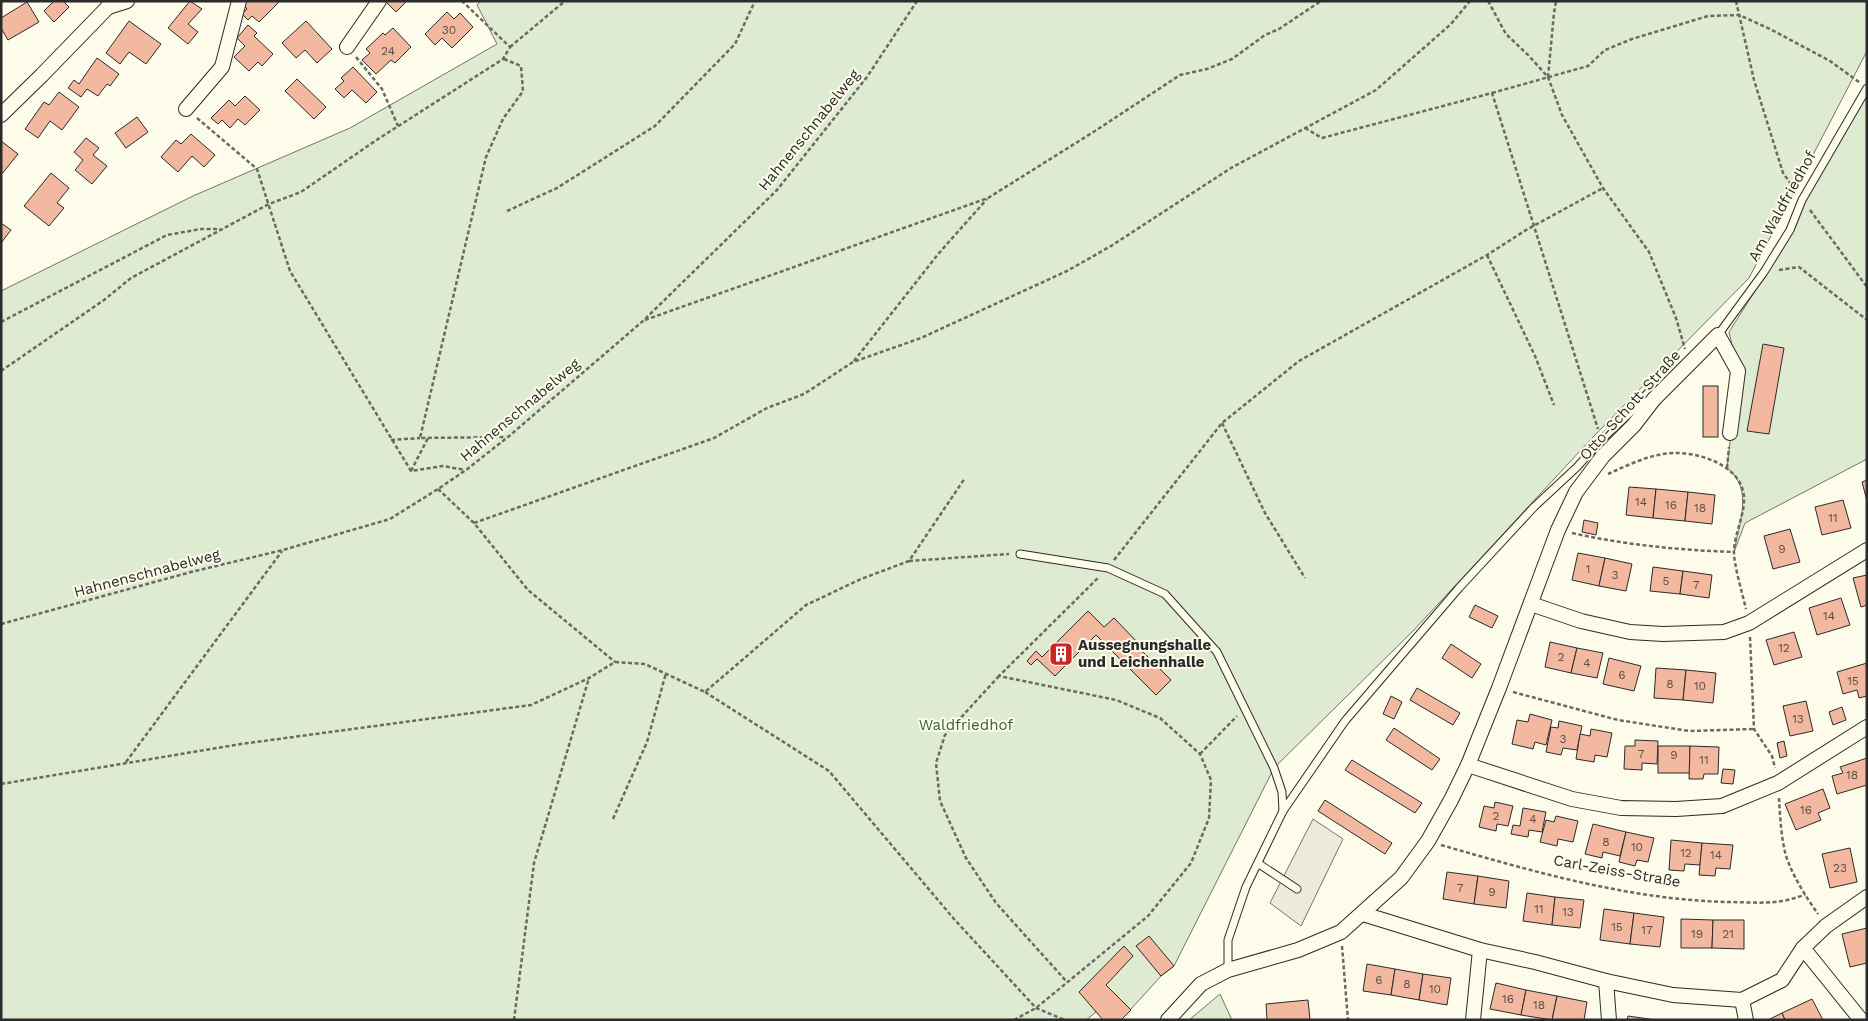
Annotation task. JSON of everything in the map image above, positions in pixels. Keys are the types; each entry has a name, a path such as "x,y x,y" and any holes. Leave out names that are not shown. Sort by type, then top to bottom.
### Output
{"street":[{"path":"1,115 109,4 127,1"},
{"path":"186,108 222,67 239,1"},
{"path":"347,47 379,1"},
{"path":"1718,335 1738,371 1730,433"},
{"name":"Otto-Schott-Straße","path":"1468,765 1558,530 1576,492 1603,456 1634,425 1654,399 1718,335"},
{"path":"1531,604 1581,621 1630,632 1663,634 1724,632 1749,623 1867,550"},
{"path":"1168,1020 1201,984 1228,970 1298,950 1341,932 1363,914 1401,878 1428,842 1468,765 1572,799 1621,808 1676,809 1722,806 1778,783 1867,728"},
{"path":"1363,914 1480,950 1606,981 1673,995 1742,1000 1782,980 1803,948 1826,926 1867,897"},
{"path":"1803,948 1861,1020"},
{"path":"1473,1020 1480,950"},
{"path":"1606,981 1609,1020"},
{"path":"1742,1000 1746,1020"}],"lane":[{"name":"Am Waldfriedhof","path":"1718,335 1764,272 1790,230 1802,200 1867,88"},
{"path":"1228,970 1228,940 1246,887 1283,812 1345,721 1492,552 1534,507 1577,467 1601,440 1635,408 1642,403 1654,399"},
{"path":"1020,554 1108,568 1165,594 1217,652 1274,768 1282,792 1283,812"},
{"path":"1259,864 1297,889"}],"path":[{"path":"462,1 510,47"},
{"path":"1,371 104,300 131,278 269,204 301,192 398,126 503,59 510,47 565,1"},
{"path":"507,211 557,188 655,126 735,44 754,1"},
{"name":"Hahnenschnabelweg","path":"1,624 191,572 283,550 390,519 466,470 644,321 777,190 867,77 917,1"},
{"path":"644,321 988,198 1096,132 1180,75 1207,69 1232,59 1265,35 1279,29 1321,1"},
{"path":"474,523 714,438 767,408 804,394 853,362 921,338 1067,271 1111,246 1230,168 1376,90 1452,24 1470,1"},
{"path":"1488,1 1506,34 1548,78 1562,115 1603,188 1649,252 1676,318 1681,340 1690,362"},
{"path":"1548,78 1556,1"},
{"path":"1736,1 1754,80 1783,173 1867,287"},
{"path":"1305,128 1322,138 1548,78 1588,66 1605,50 1655,31 1708,16 1739,15 1830,61 1859,82"},
{"path":"347,47 382,90 398,126"},
{"path":"420,438 486,157 503,119 523,91 521,66 503,59"},
{"path":"1492,93 1601,440"},
{"path":"186,108 257,168 290,272 411,471"},
{"path":"1067,982 996,903 966,858 940,801 936,763 945,734 999,676 1108,568 1222,423 1299,361 1603,188"},
{"path":"853,362 939,253 988,198"},
{"path":"1,322 166,235 201,228 222,229"},
{"path":"1487,255 1535,356 1554,405"},
{"path":"1764,272 1799,267 1867,320"},
{"path":"1222,423 1265,514 1305,578"},
{"path":"1727,468 1730,433"},
{"path":"391,440 508,436"},
{"path":"411,471 428,438"},
{"path":"411,471 443,466 466,470"},
{"path":"909,561 965,478"},
{"path":"438,489 474,523 528,590 616,662 645,664 705,692 828,771 954,919 1036,1008 1065,1020"},
{"path":"1558,530 1619,543 1687,551 1734,552"},
{"path":"126,763 283,550"},
{"path":"705,692 806,605 861,579 909,561 1020,554"},
{"path":"1,784 241,744 531,705 590,678 616,662"},
{"path":"613,819 646,742 666,674"},
{"path":"999,676 1116,700 1160,718 1200,754 1211,780 1209,818 1191,863 1148,916 1036,1008 1014,1020"},
{"path":"514,1020 534,863 590,678"},
{"path":"1499,688 1618,720 1689,731 1754,729"},
{"path":"1200,754 1244,708"},
{"name":"Carl-Zeiss-Straße","path":"1428,842 1536,872 1641,894 1696,901 1745,902 1782,901 1805,895"},
{"path":"1341,932 1348,1020"}],"green space":[{"name":"Waldfriedhof","path":"481,1 1867,1 1867,51 1749,278 1593,437 1414,630 1274,768 1174,966 1161,976 1121,1020 1096,1012 1086,1020 1,1020 1,291 193,196 350,128 497,44 477,5"},
{"path":"1867,95 1867,459 1745,523 1734,552 1743,507 1740,486 1735,476 1727,468 1738,371 1729,332 1793,231 1806,200"},
{"path":"1220,994 1232,1020 1189,1020"}],"shaded area":[{"path":"1313,819 1343,839 1301,926 1270,903"}],"building":[{"path":"54,1 63,1 69,7 54,22 44,11"},
{"path":"190,1 202,9 188,24 198,32 188,44 168,28"},
{"path":"246,1 280,1 259,22 252,16 248,20 242,14 247,9 243,4"},
{"path":"385,1 407,1 396,12"},
{"path":"27,2 39,22 8,40 1,28 1,18"},
{"path":"447,12 454,19 460,13 473,27 452,48 442,38 435,45 425,34"},
{"path":"129,21 161,44 146,64 129,52 120,64 106,53"},
{"path":"306,21 332,49 317,63 305,50 296,58 282,43"},
{"path":"248,25 257,33 254,36 273,54 262,66 258,62 249,71 234,57 245,46 237,38"},
{"path":"393,28 411,47 395,63 391,60 376,74 362,60 370,53 366,49 383,33 385,35"},
{"path":"97,58 119,74 110,86 107,84 98,96 87,89 81,97 68,88 74,80 79,84"},
{"path":"353,67 377,92 366,103 352,90 344,98 335,89 344,81 341,78"},
{"path":"297,79 326,107 314,119 285,91"},
{"path":"59,92 79,107 62,130 50,121 38,138 25,129 44,102 49,105"},
{"path":"245,96 260,110 245,125 238,119 230,128 222,120 218,124 211,118 229,100 235,106"},
{"path":"137,117 148,132 126,148 115,133"},
{"path":"191,134 215,155 204,167 192,156 178,172 161,157 176,140 181,144"},
{"path":"86,138 99,148 93,155 107,166 92,184 75,170 83,160 74,152"},
{"path":"1,141 18,154 1,175"},
{"path":"51,173 69,188 57,203 64,208 49,226 24,206"},
{"path":"1,223 11,230 1,243"},
{"path":"1763,344 1784,348 1769,434 1747,431"},
{"path":"1703,386 1718,386 1718,437 1703,437"},
{"path":"1867,480 1867,501 1862,482"},
{"path":"1629,487 1656,489 1653,518 1626,515"},
{"path":"1656,489 1688,492 1685,521 1653,518"},
{"path":"1688,492 1715,495 1712,524 1685,521"},
{"path":"1843,500 1851,528 1822,535 1815,507"},
{"path":"1584,520 1598,523 1596,535 1582,532"},
{"path":"1790,529 1800,562 1773,569 1764,536"},
{"path":"1578,553 1605,558 1599,586 1572,580"},
{"path":"1605,558 1632,564 1626,591 1599,586"},
{"path":"1653,567 1683,571 1680,594 1650,591"},
{"path":"1683,571 1712,575 1709,598 1680,594"},
{"path":"1867,575 1867,605 1861,607 1853,578"},
{"path":"1841,598 1850,625 1817,635 1809,608"},
{"path":"1475,605 1498,616 1492,628 1469,617"},
{"name":"Aussegnungshalle und Leichenhalle","path":"1088,611 1104,627 1114,618 1141,646 1139,648 1171,680 1156,695 1096,635 1055,676 1037,659 1031,665 1027,661 1036,651 1042,657"},
{"path":"1794,632 1802,657 1774,665 1766,640"},
{"path":"1550,642 1577,648 1571,673 1545,667"},
{"path":"1451,644 1481,664 1472,678 1442,658"},
{"path":"1577,648 1603,653 1597,678 1571,673"},
{"path":"1609,658 1641,666 1634,691 1603,684"},
{"path":"1867,663 1867,696 1859,698 1857,690 1843,694 1837,672"},
{"path":"1656,668 1686,670 1683,700 1654,698"},
{"path":"1686,670 1716,673 1713,703 1683,700"},
{"path":"1417,688 1460,713 1453,725 1410,700"},
{"path":"1391,696 1402,702 1394,719 1383,714"},
{"path":"1806,701 1813,731 1790,736 1783,706"},
{"path":"1842,707 1846,720 1833,725 1829,712"},
{"path":"1530,714 1552,720 1546,745 1535,742 1533,749 1512,744 1517,720 1528,722"},
{"path":"1559,721 1582,726 1577,750 1563,748 1561,755 1546,752 1551,727 1558,728"},
{"path":"1394,728 1440,759 1432,770 1386,740"},
{"path":"1591,729 1612,733 1607,757 1595,755 1594,762 1576,759 1580,734 1590,736"},
{"path":"1635,740 1658,741 1657,764 1642,763 1642,770 1624,769 1625,746 1635,746"},
{"path":"1784,741 1787,756 1780,758 1777,743"},
{"path":"1658,746 1690,746 1690,773 1658,773"},
{"path":"1690,746 1719,747 1718,774 1704,774 1703,779 1689,779"},
{"path":"1867,758 1867,785 1837,794 1832,776 1843,773 1840,767"},
{"path":"1352,760 1422,803 1415,813 1345,770"},
{"path":"1723,769 1735,770 1733,784 1721,783"},
{"path":"1823,789 1830,808 1818,813 1821,820 1796,830 1785,804"},
{"path":"1325,800 1392,843 1385,854 1318,811"},
{"path":"1495,802 1513,806 1508,826 1497,824 1496,831 1479,827 1484,806 1494,808"},
{"path":"1523,808 1546,812 1542,832 1529,830 1528,837 1511,834 1513,825 1520,826"},
{"path":"1556,816 1578,821 1573,842 1558,839 1557,846 1540,842 1546,820 1554,822"},
{"path":"1593,824 1626,832 1620,856 1603,852 1602,858 1585,854"},
{"path":"1626,832 1654,838 1648,862 1637,860 1635,866 1619,862"},
{"path":"1671,840 1702,843 1700,865 1685,864 1684,871 1669,870"},
{"path":"1702,843 1733,845 1730,869 1716,868 1715,876 1699,875"},
{"path":"1850,848 1857,882 1830,888 1822,854"},
{"path":"1447,872 1478,876 1474,904 1443,899"},
{"path":"1478,876 1509,881 1506,908 1474,904"},
{"path":"1527,893 1555,897 1552,925 1523,921"},
{"path":"1555,897 1584,900 1580,928 1552,925"},
{"path":"1604,909 1634,913 1630,944 1600,940"},
{"path":"1634,913 1664,917 1660,947 1630,944"},
{"path":"1681,919 1713,920 1712,948 1681,948"},
{"path":"1713,920 1744,920 1744,949 1712,948"},
{"path":"1867,928 1867,963 1850,967 1842,934"},
{"path":"1149,936 1174,966 1161,976 1136,946"},
{"path":"1124,946 1133,956 1106,985 1131,1010 1121,1020 1103,1020 1079,992"},
{"path":"1367,964 1395,969 1391,995 1363,991"},
{"path":"1395,969 1423,974 1419,1000 1391,995"},
{"path":"1423,974 1451,978 1447,1005 1419,1000"},
{"path":"1496,983 1526,990 1521,1015 1490,1009"},
{"path":"1526,990 1557,996 1552,1020 1521,1015"},
{"path":"1557,996 1587,1002 1584,1020 1552,1020"},
{"path":"1812,999 1823,1020 1785,1020 1782,1013"},
{"path":"1308,1000 1310,1020 1267,1020 1266,1004"},
{"path":"1782,1013 1785,1020 1768,1020"},
{"path":"1628,1016 1656,1020 1627,1020"}],"place":[{"name":"Aussegnungshalle und Leichenhalle","path":"1061,654"}]}
